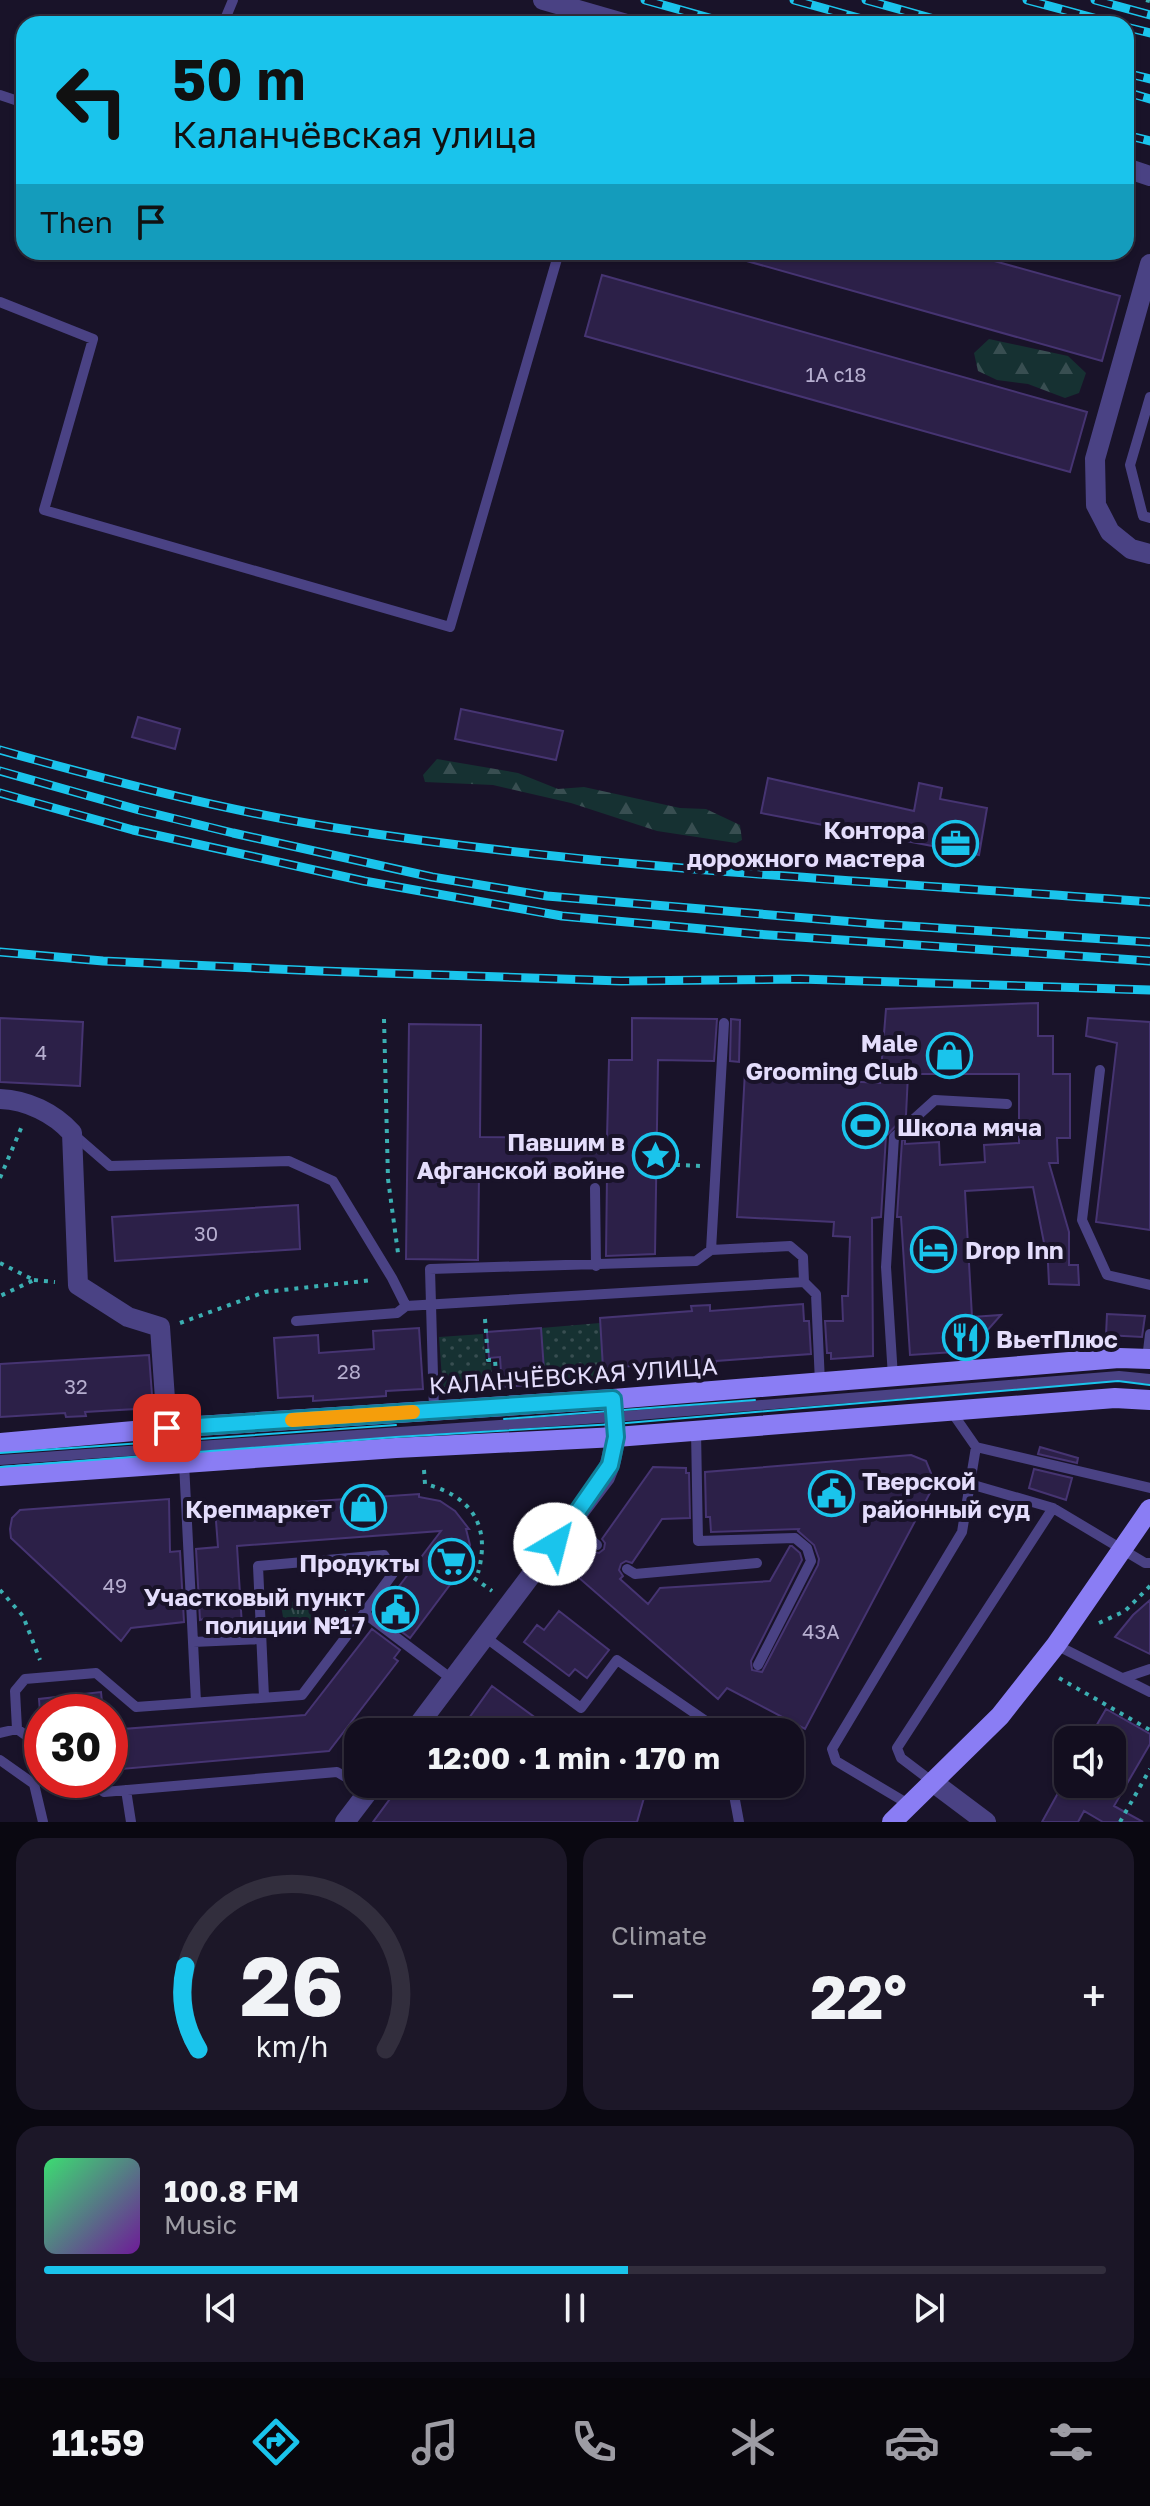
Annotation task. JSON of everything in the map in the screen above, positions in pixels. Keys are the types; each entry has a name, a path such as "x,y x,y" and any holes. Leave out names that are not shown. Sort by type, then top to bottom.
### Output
{"main road":[{"name":"КАЛАНЧЁВСКАЯ УЛИЦА","path":"0,1476 184,1463 614,1418 820,1383 1119,1358 1149,1366"},
{"name":"КАЛАНЧЁВСКАЯ УЛИЦА","path":"0,1443 167,1428 434,1411 614,1418 696,1431 1115,1398 1150,1400"},
{"path":"892,1822 1000,1716 1056,1645 1150,1509"}],"street":[{"path":"543,0 598,16"},
{"path":"1150,267 1095,459 1096,505 1110,532 1131,549 1150,554"},
{"path":"0,1099 30,1105 60,1119 72,1133 78,1285 128,1317 160,1327 167,1428"},
{"path":"424,1718 605,1477 613,1457 614,1418"},
{"path":"934,1783 986,1822"},
{"path":"345,1822 358,1798"}],"lane":[{"path":"0,302 93,339 44,510 450,627 557,260"},
{"path":"1150,397 1130,465 1143,516 1150,518"},
{"path":"711,1250 724,1023"},
{"path":"1100,1070 1082,1220 1107,1275 1150,1285"},
{"path":"893,1377 886,1267 894,1137 935,1100 1007,1104"},
{"path":"72,1133 110,1166 289,1161 333,1181 406,1306"},
{"path":"595,1188 596,1266"},
{"path":"434,1411 430,1269 696,1261 711,1250 790,1246 803,1257 804,1282 816,1294 820,1383"},
{"path":"296,1321 397,1313 406,1306 804,1282"},
{"path":"0,1460 614,1418 1119,1376 1149,1366 1150,1334"},
{"path":"950,1410 976,1447 1150,1488"},
{"path":"696,1431 698,1541 795,1538 807,1548 811,1561 758,1665"},
{"path":"910,1805 836,1761 832,1749 962,1532 976,1447"},
{"path":"184,1463 196,1702"},
{"path":"970,1484 1053,1508 1145,1563 1150,1563"},
{"path":"934,1783 901,1758 897,1748 1053,1508"},
{"path":"570,1523 597,1545"},
{"path":"17,1729 15,1691 25,1679 96,1673 136,1707 302,1695 394,1572 384,1555 258,1566 264,1697"},
{"path":"627,1569 635,1574 757,1563"},
{"path":"364,1613 453,1680"},
{"path":"485,1637 581,1708 617,1660 702,1718"},
{"path":"193,1642 260,1639"},
{"path":"1056,1645 1150,1692"},
{"path":"1123,1678 1150,1669"},
{"path":"0,1733 17,1729 24,1734"},
{"path":"0,1760 34,1784 43,1822"},
{"path":"128,1790 337,1772 344,1776"},
{"path":"127,1798 131,1822"},
{"path":"735,1798 739,1822"}],"path":[{"path":"384,1019 388,1179 399,1258"},
{"path":"0,1178 30,1105"},
{"path":"656,1164 715,1167"},
{"path":"0,1263 34,1280 0,1296"},
{"path":"180,1323 265,1292 392,1278"},
{"path":"483,1302 488,1360 495,1360 498,1393"},
{"path":"424,1470 425,1484 443,1489 459,1499 474,1516 482,1532 484,1550 478,1573"},
{"path":"474,1578 496,1595"},
{"path":"1093,1626 1125,1611 1150,1586"},
{"path":"259,1589 364,1613"},
{"path":"0,1590 23,1616 47,1677"},
{"path":"1059,1678 1150,1730"},
{"path":"1120,1822 1150,1769"}],"green space":[{"path":"989,339 1068,356 1086,373 1079,393 1065,398 1028,384 997,380 978,371 974,353"},
{"path":"437,759 518,773 558,789 584,787 680,808 706,809 740,825 742,840 736,843 657,831 571,803 493,785 425,782 423,775"},
{"path":"600,1323 604,1376 544,1381 541,1328"},
{"path":"483,1334 486,1363 491,1363 493,1388 443,1393 439,1337"},
{"path":"280,1599 321,1608 305,1632 284,1623"}],"building":[{"path":"743,260 991,260 1120,296 1102,361"},
{"path":"602,275 1087,412 1070,472 585,336"},
{"path":"461,709 563,731 556,760 455,739"},
{"path":"138,717 180,729 175,749 132,737"},
{"path":"768,778 914,811 919,783 942,788 940,799 987,808 979,855 761,813"},
{"path":"1038,1003 1038,1036 1053,1036 1053,1074 1070,1074 1070,1138 1057,1138 1058,1163 1049,1163 1069,1232 1069,1265 1078,1265 1079,1285 1049,1284 1048,1263 1033,1187 965,1191 972,1317 1001,1315 969,1351 910,1355 901,1217 897,1217 902,1141 905,1138 905,1144 939,1142 940,1165 985,1162 984,1145 1019,1143 1019,1074 908,1074 906,1115 886,1136 881,1217 872,1218 873,1356 831,1359 831,1353 827,1353 825,1321 843,1321 842,1296 848,1296 850,1237 833,1236 834,1222 737,1217 745,1071 880,1083 886,1009"},
{"path":"0,1018 83,1022 80,1086 0,1082"},
{"path":"632,1018 717,1019 714,1061 658,1060 655,1254 606,1256 607,1175 479,1174 478,1260 406,1259 409,1024 481,1025 480,1137 607,1138 609,1060 632,1060"},
{"path":"1088,1018 1150,1022 1150,1230 1096,1222 1117,1043 1086,1036"},
{"path":"731,1019 740,1020 739,1062 730,1061"},
{"path":"298,1205 300,1249 115,1261 112,1217"},
{"path":"803,1304 804,1321 809,1321 811,1354 716,1361 716,1366 698,1368 697,1362 603,1368 600,1318 692,1311 691,1306 710,1305 710,1311"},
{"path":"1107,1314 1145,1316 1142,1337 1106,1335"},
{"path":"419,1328 423,1389 386,1391 386,1396 313,1401 313,1396 278,1398 274,1338 318,1335 319,1353 374,1349 373,1331"},
{"path":"541,1328 545,1384 502,1387 500,1357 489,1358 487,1332"},
{"path":"149,1355 153,1408 85,1412 86,1416 66,1417 65,1413 0,1417 0,1364"},
{"path":"1040,1447 1078,1458 1077,1463 1038,1454"},
{"path":"911,1455 926,1461 933,1478 931,1491 805,1729 804,1718 784,1718 727,1688 718,1699 578,1577 594,1557 591,1554 604,1549 602,1539 653,1467 686,1468 686,1473 689,1473 690,1518 662,1519 632,1563 626,1561 621,1564 619,1570 623,1576 620,1579 648,1604 660,1588 770,1581 792,1546 800,1553 802,1560 751,1661 752,1670 762,1672 819,1559 814,1545 799,1529 711,1532 710,1517 706,1517 705,1472"},
{"path":"1034,1469 1072,1478 1066,1500 1029,1488"},
{"path":"419,1494 419,1497 440,1501 455,1511 469,1529 466,1529 470,1545 464,1566 410,1638 382,1617 385,1613 381,1610 441,1531 237,1546 242,1626 204,1629 204,1619 200,1620 196,1549 218,1547 215,1508"},
{"path":"169,1499 170,1552 180,1551 184,1622 131,1628 121,1641 11,1538 12,1518 20,1510"},
{"path":"1150,1600 1150,1654 1115,1637"},
{"path":"559,1611 609,1650 587,1678 575,1669 569,1676 524,1642 537,1625 544,1630"},
{"path":"372,1629 400,1650 394,1658 398,1661 354,1718 344,1718 344,1731 329,1751 128,1768 128,1729 305,1715"},
{"path":"492,1686 536,1718 469,1718"},
{"path":"1106,1709 1150,1734 1150,1744 1126,1785 1126,1726 1096,1726"},
{"path":"391,1798 644,1798 637,1822 373,1822"},
{"path":"1055,1798 1119,1798 1114,1806 1143,1822 1103,1822 1084,1811 1078,1822 1042,1822"}],"tram line":[{"path":"0,1467 615,1424 1118,1381 1150,1385"},
{"path":"504,1419 755,1400"},
{"path":"0,1453 396,1425"}],"railway":[{"path":"645,0 702,16"},
{"path":"794,0 851,16"},
{"path":"866,0 923,16"},
{"path":"1027,0 1086,16"},
{"path":"1095,0 1150,15"},
{"path":"1134,29 1150,33"},
{"path":"1134,75 1150,79"},
{"path":"1134,94 1150,99"},
{"path":"1134,137 1150,141"},
{"path":"0,750 125,784 251,813 437,842 742,873 1150,902"},
{"path":"0,771 233,833 432,877 547,896 878,924 1150,942"},
{"path":"0,793 133,830 364,881 562,916 756,934 1150,961"},
{"path":"0,952 103,961 621,981 800,979 1150,990"}],"slow traffic":[{"path":"292,1420 413,1412"}],"place":[{"name":"Контора дорожного мастера","path":"956,843"},
{"name":"Male Grooming Club","path":"949,1056"},
{"name":"Школа мяча","path":"866,1126"},
{"name":"Павшим в Афганской войне","path":"656,1155"},
{"name":"Drop Inn","path":"934,1249"},
{"name":"ВьетПлюс","path":"965,1338"},
{"name":"Тверской районный суд","path":"831,1494"},
{"name":"Крепмаркет","path":"363,1508"},
{"name":"Продукты","path":"451,1562"},
{"name":"Участковый пункт полиции №17","path":"396,1610"}],"route":[{"path":"167,1428 613,1399 616,1437 610,1465 605,1477 555,1544"}]}
